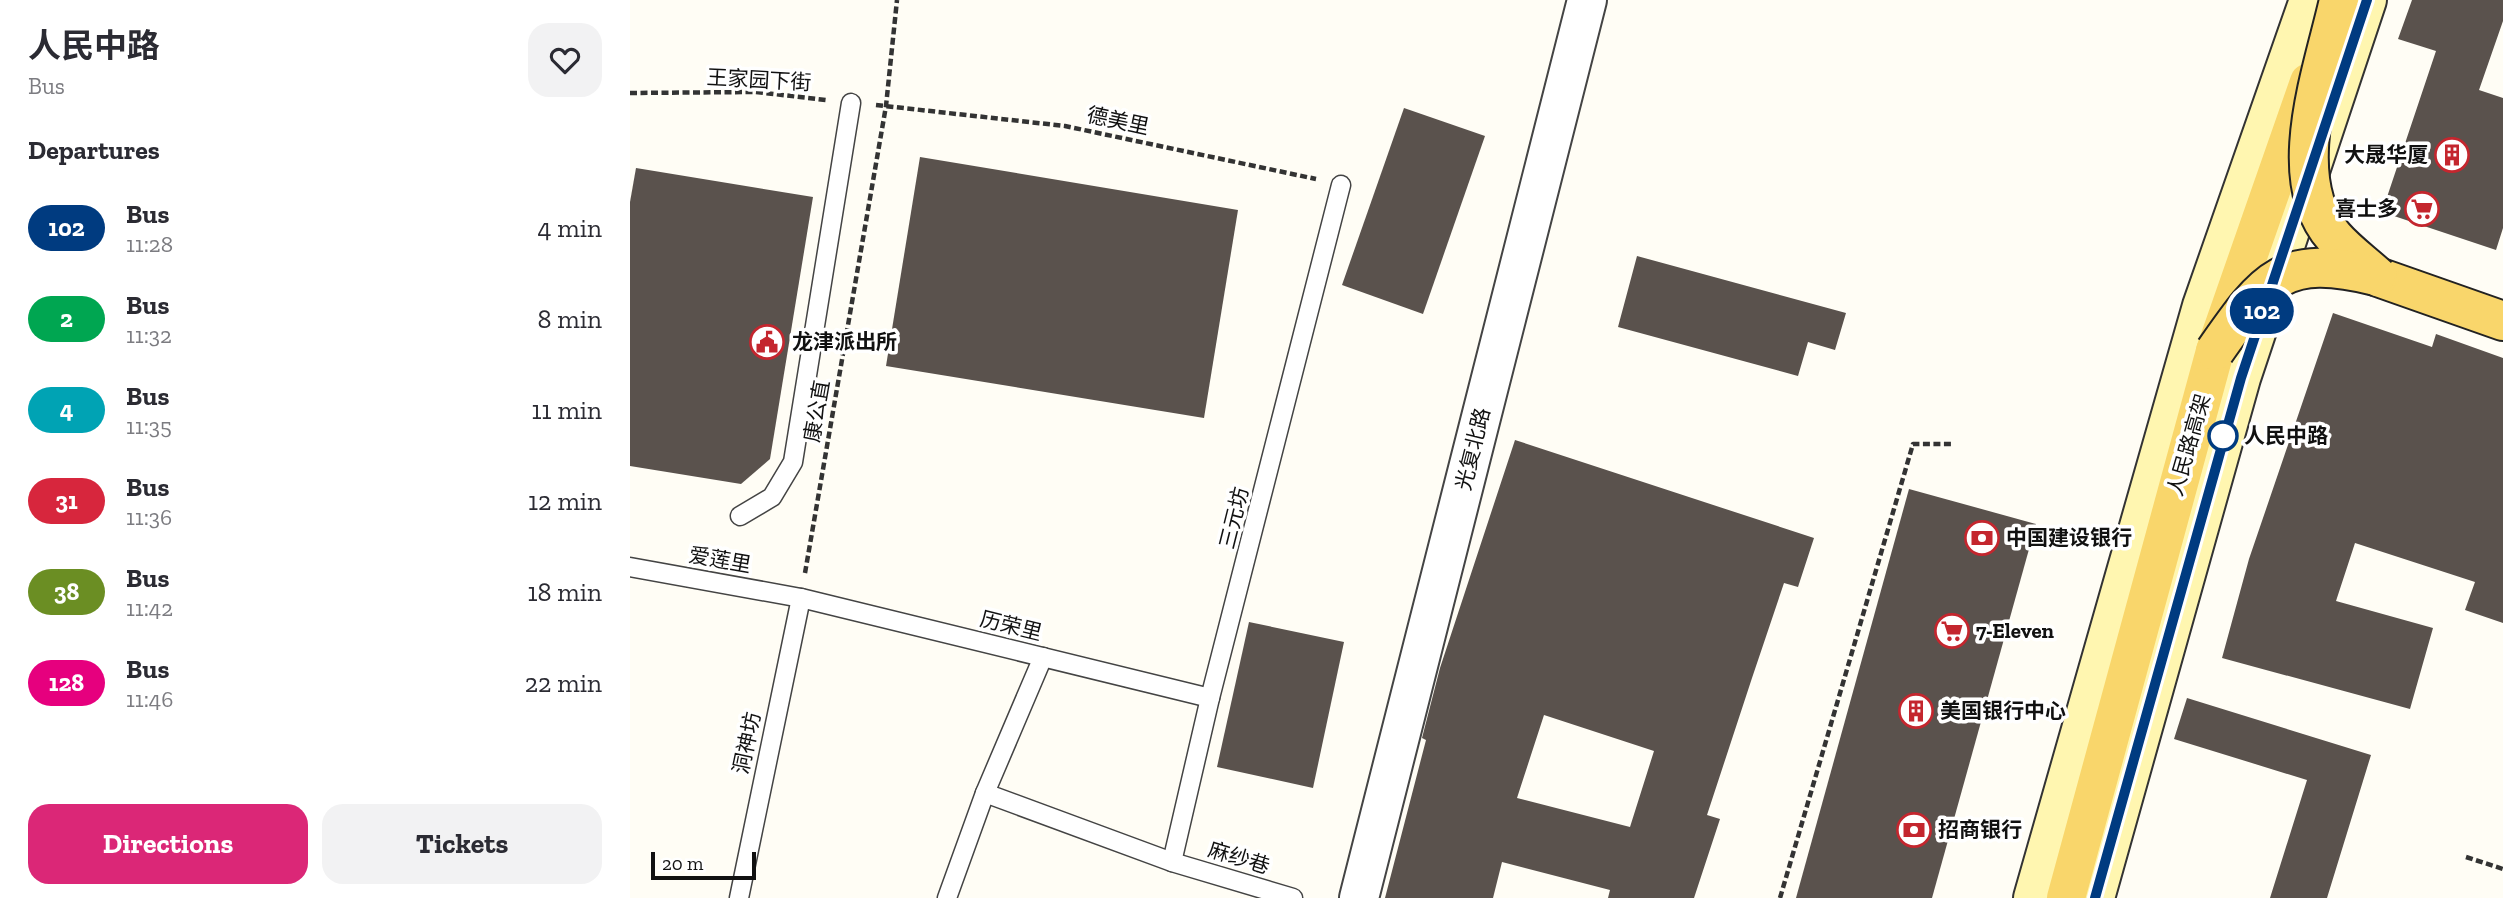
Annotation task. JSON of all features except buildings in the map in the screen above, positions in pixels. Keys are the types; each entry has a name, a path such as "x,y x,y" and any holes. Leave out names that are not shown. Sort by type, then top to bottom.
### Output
{"main road":[{"path":"2033,898 2202,306 2309,0"},
{"path":"2338,0 2307,153 2313,197 2334,237 2378,277"},
{"name":"人民路高架","path":"2066,898 2216,351 2338,0"},
{"path":"2095,898 2237,390 2367,0"},
{"path":"2216,351 2248,304 2265,288 2290,272 2323,266 2378,277 2503,321"}],"street":[{"name":"光复北路","path":"1359,898 1587,0"}],"lane":[{"path":"740,516 772,497 793,462 851,103"},
{"name":"三元坊","path":"1172,862 1210,698 1341,185"},
{"name":"爱莲里","path":"630,567 801,598"},
{"name":"历荣里","path":"801,598 1210,698"},
{"name":"洞神坊","path":"739,898 801,598"},
{"path":"947,898 985,793 1043,657"},
{"name":"麻纱巷","path":"985,793 1172,862 1293,898"}],"path":[{"name":"康公直","path":"801,598 886,106 897,0"},
{"name":"王家园下街","path":"630,93 756,92 886,106"},
{"name":"德美里","path":"886,106 1065,126 1341,185"},
{"path":"1780,898 1913,444 1951,444"},
{"path":"2466,858 2503,869"}],"bus line":[{"name":"102","path":"2095,898 2201,511 2241,378 2367,0"}],"place":[{"name":"大晟华厦","path":"2452,155"},
{"name":"喜士多","path":"2422,209"},
{"name":"龙津派出所","path":"767,342"},
{"name":"人民中路","path":"2223,436"},
{"name":"中国建设银行","path":"1982,538"},
{"name":"7-Eleven","path":"1952,631"},
{"name":"美国银行中心","path":"1916,711"},
{"name":"招商银行","path":"1914,830"}]}
